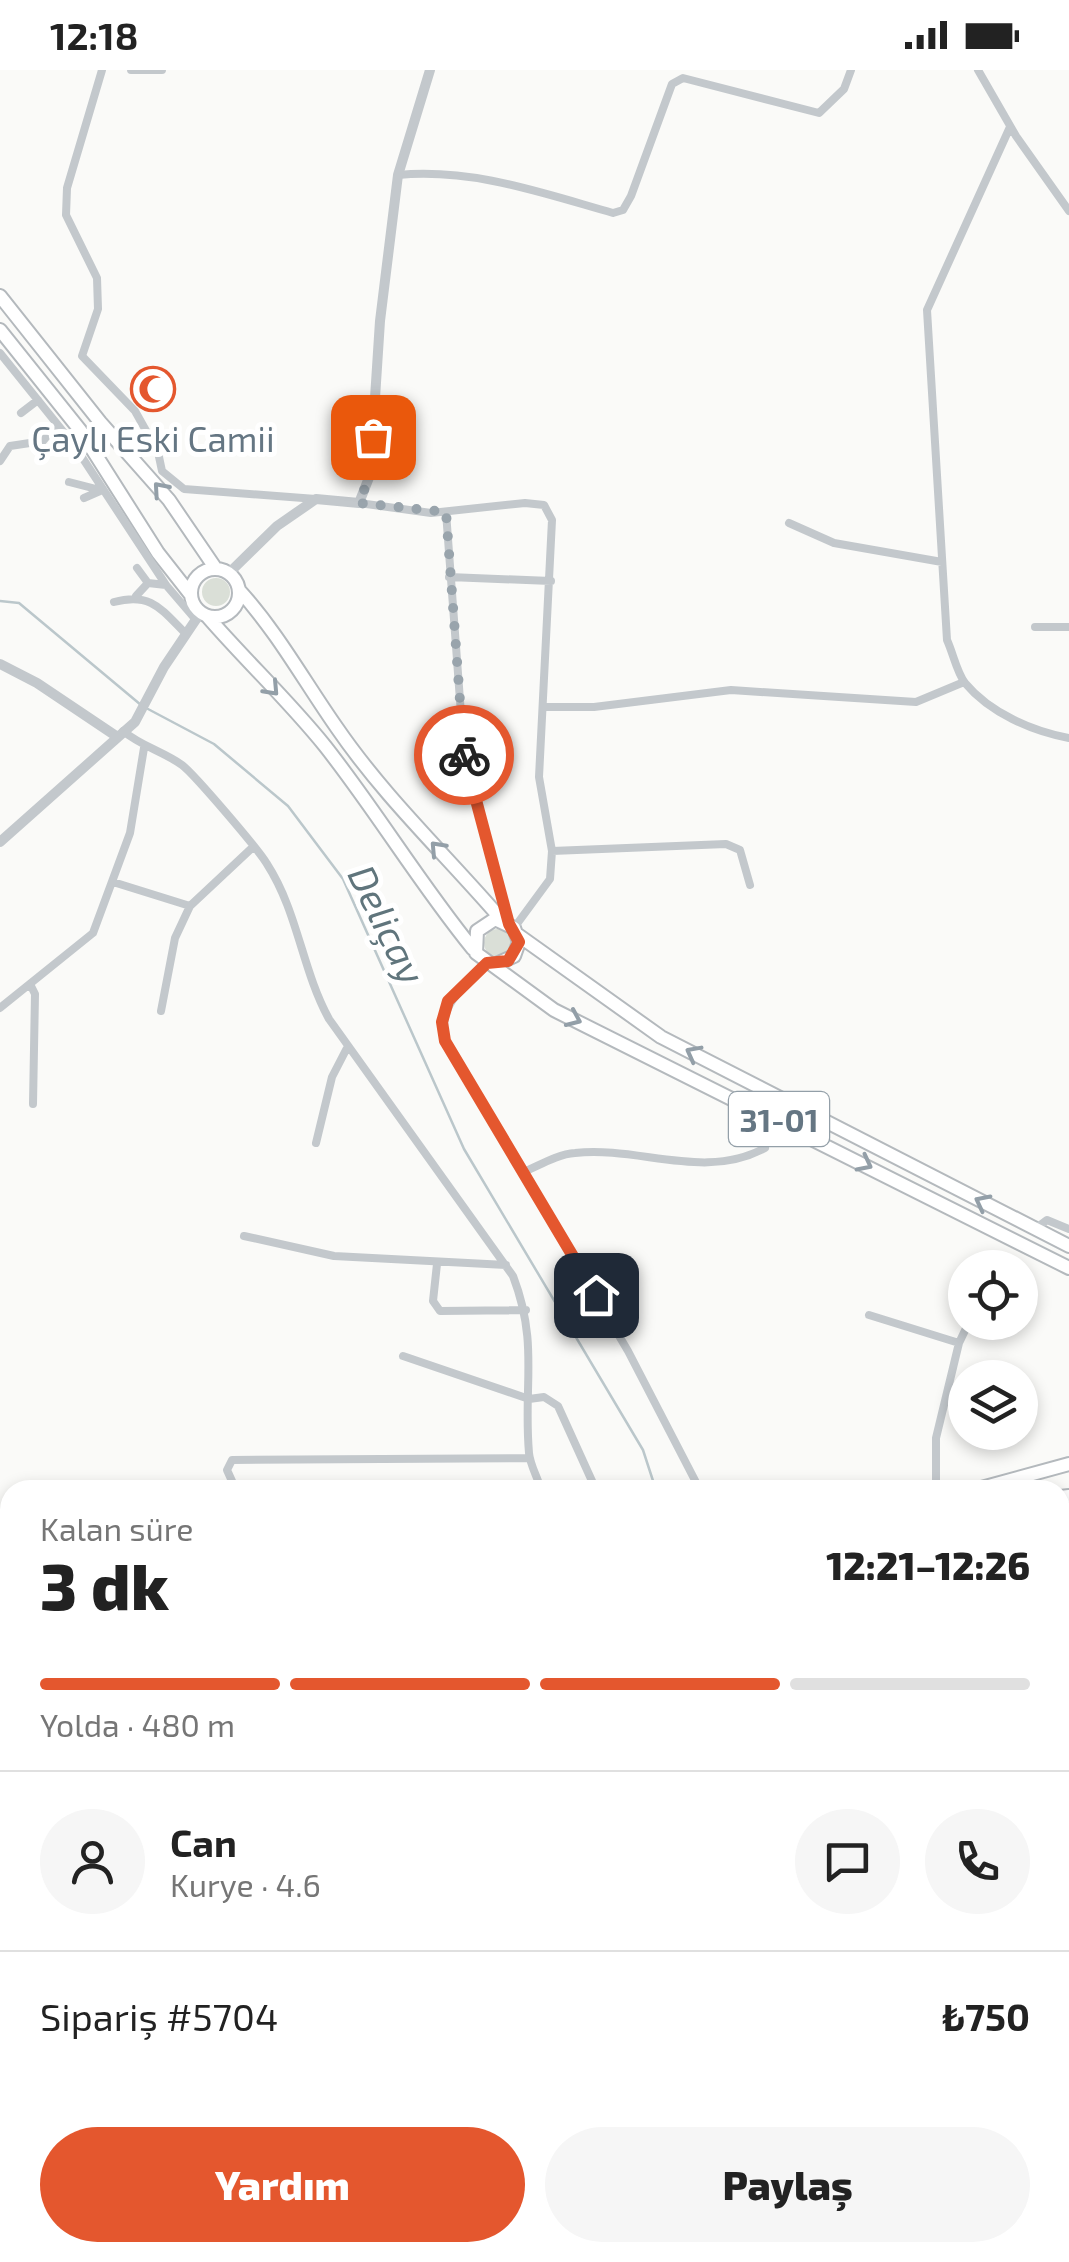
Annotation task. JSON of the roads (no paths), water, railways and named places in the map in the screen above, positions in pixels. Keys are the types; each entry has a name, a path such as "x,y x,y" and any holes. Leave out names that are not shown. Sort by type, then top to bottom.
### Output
{"highway":[{"path":"0,296 239,590 232,610 221,616 201,616"},
{"path":"0,330 80,430 158,553 191,595 201,616 322,742 370,805 436,906 476,952 491,964 514,956 511,927 488,921 476,931 476,952"},
{"path":"191,595 198,576 223,571"},
{"name":"31-01","path":"239,590 287,649 337,728 391,798 511,927 660,1036 1069,1246"},
{"name":"31-01","path":"491,964 554,1010 1069,1268"},
{"path":"1011,1480 1069,1464"}],"street":[{"path":"102,70 67,188 66,215 97,278 98,309 82,356 134,412 158,452 162,470 184,489 446,512 525,502 544,505 552,520 539,777 552,851 550,879 511,927"},
{"path":"131,70 162,70"},
{"path":"359,503 370,475 380,321 398,175 430,70"},
{"path":"398,175 439,171 504,182 613,213 622,210 631,196 672,84 683,78 819,113 844,90 852,70"},
{"path":"978,70 1010,127 1069,212"},
{"path":"1010,127 928,310 948,640 964,682 1006,716 1043,733 1069,738"},
{"path":"0,353 57,424 166,585 201,616 155,682 135,722 0,842"},
{"path":"21,412 38,400"},
{"path":"0,461 10,446 43,441 57,424"},
{"path":"69,482 102,491"},
{"path":"84,498 102,491"},
{"path":"223,571 316,499"},
{"path":"446,512 464,754 511,927"},
{"path":"789,523 834,543 942,562"},
{"path":"138,568 148,583 166,585"},
{"path":"450,577 550,582"},
{"path":"136,596 148,583"},
{"path":"114,602 136,596 155,601 186,634"},
{"path":"1035,627 1069,627"},
{"path":"0,664 144,748 182,765 267,862 297,928 309,982 348,1046 506,1265 526,1310 532,1342 529,1458 537,1480"},
{"path":"544,707 594,706 731,690 916,702 964,682"},
{"path":"0,1008 92,933 114,882 139,793 144,748"},
{"path":"552,851 726,844 740,850 750,884"},
{"path":"162,1010 175,938 190,906 253,847"},
{"path":"114,882 190,906"},
{"path":"491,964 448,1001 442,1022 445,1041 628,1351 695,1480"},
{"path":"30,984 35,994 34,1104"},
{"path":"316,1143 332,1077 348,1046"},
{"path":"524,1172 571,1152 612,1152 708,1164 738,1162 765,1148"},
{"path":"1035,1229 1047,1220 1069,1228"},
{"path":"244,1236 334,1256 506,1265"},
{"path":"438,1264 434,1301 440,1311 526,1310"},
{"path":"869,1315 960,1343"},
{"path":"936,1480 936,1438 961,1340"},
{"path":"404,1356 529,1399 544,1397 558,1406 592,1480"},
{"path":"232,1480 227,1470 232,1460 529,1458"}],"waterway":[{"name":"Deliçay","path":"0,601 19,603 141,705"},
{"name":"Deliçay","path":"148,709 214,744 288,806 343,879 464,1149 643,1450 653,1480"}],"place":[{"name":"Çaylı Eski Camii","path":"153,389"}]}
